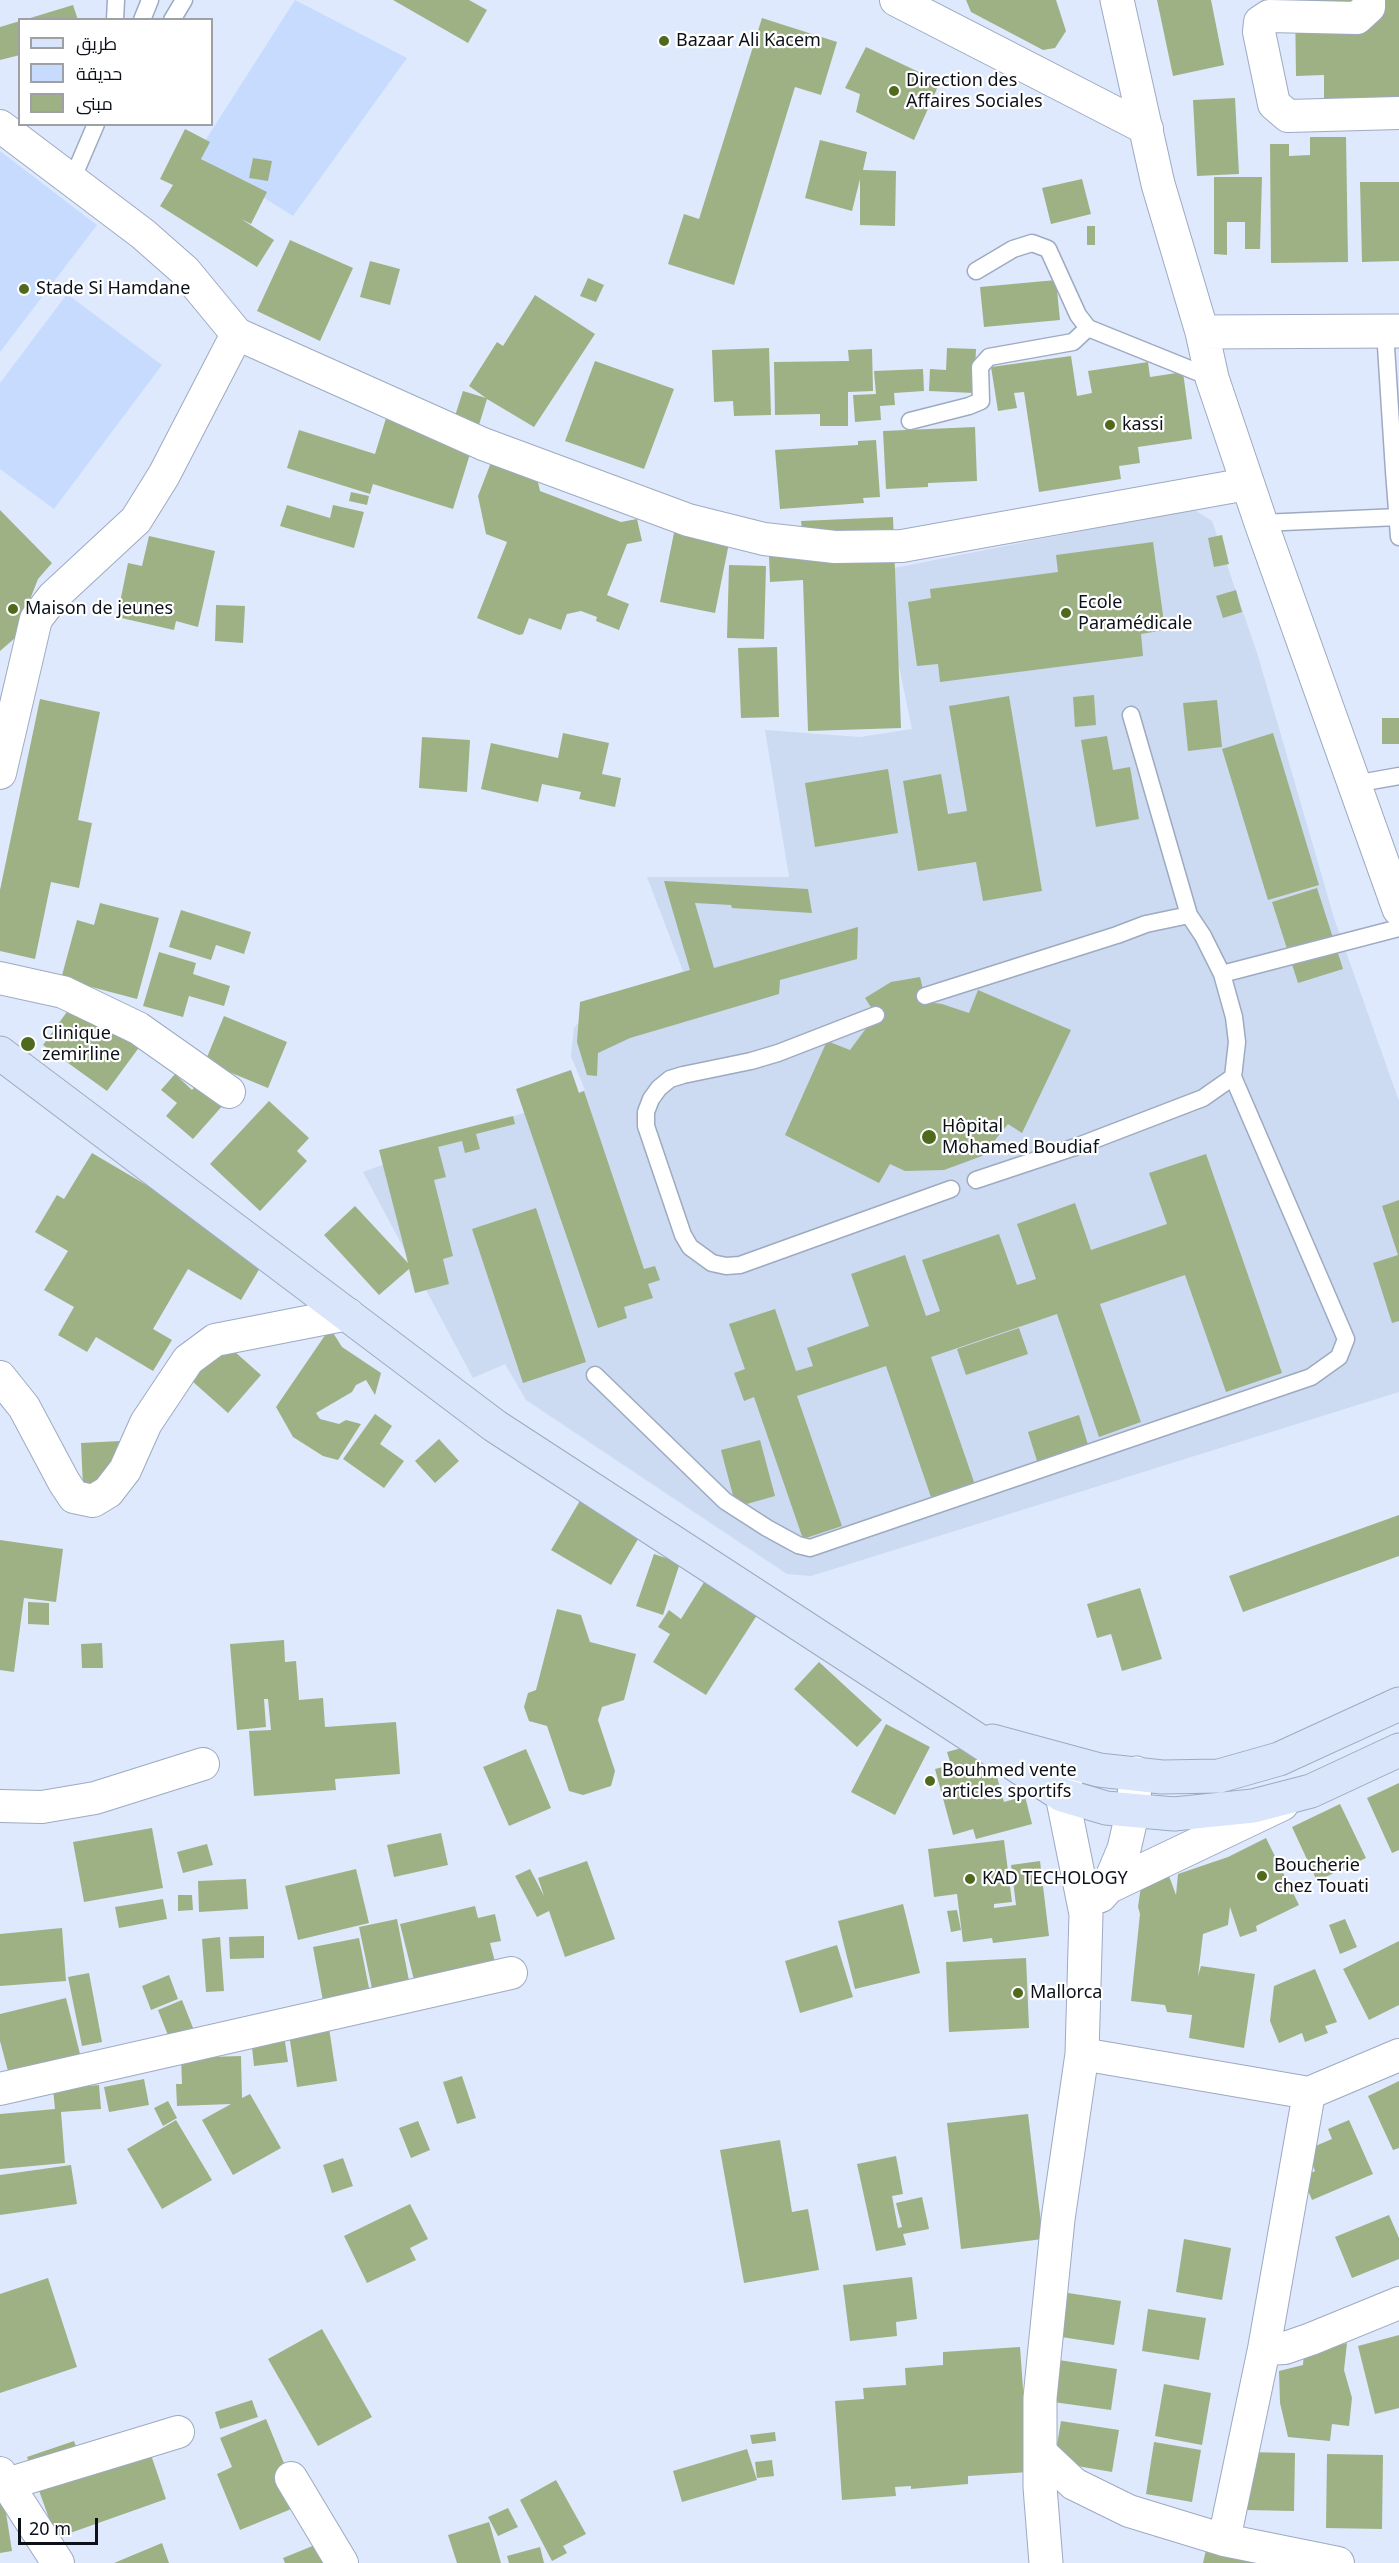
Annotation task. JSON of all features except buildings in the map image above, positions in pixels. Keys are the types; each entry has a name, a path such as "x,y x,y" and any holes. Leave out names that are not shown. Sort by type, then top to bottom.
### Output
{"main road":[{"path":"0,1053 495,1426 1062,1795 1106,1808 1174,1814 1253,1806 1311,1791 1399,1750"},
{"path":"967,1735 1047,1754 1070,1763 1099,1770 1162,1777 1220,1776 1279,1759 1399,1704"}],"street":[{"path":"896,0 1147,129"},
{"path":"1117,0 1158,184 1202,332 1212,378 1247,484 1399,909"},
{"path":"1369,0 1369,7 1357,18 1269,16 1260,22 1259,32 1274,104 1288,116 1399,113"},
{"path":"0,126 143,234 185,271 237,334 483,444 688,520 764,539 835,547 902,546 1247,484"},
{"path":"1202,332 1392,331"},
{"path":"0,773 12,678 36,619 53,597 136,520 164,476 237,334"},
{"path":"0,978 63,992 138,1028 229,1092"},
{"path":"0,1377 24,1407 74,1497 93,1501 108,1492 125,1470 146,1423 188,1360 215,1340 348,1314"},
{"path":"1046,2563 1040,2487 1040,2398 1058,2219 1082,2054 1086,1914 1062,1795 1070,1763"},
{"path":"0,1806 42,1807 96,1798 203,1764"},
{"path":"1086,1914 1108,1887 1124,1849 1133,1810 1136,1773"},
{"path":"1108,1887 1311,1791"},
{"path":"0,2089 511,1973"},
{"path":"1082,2054 1309,2093 1399,2055"},
{"path":"1224,2540 1264,2349 1309,2093"},
{"path":"1264,2349 1285,2348 1399,2303"},
{"path":"58,2563 3,2479 178,2432"},
{"path":"1040,2452 1074,2484 1129,2511 1224,2540 1338,2563"},
{"path":"291,2478 342,2563"}],"lane":[{"path":"115,18 116,0"},
{"path":"143,18 150,0"},
{"path":"173,18 184,0"},
{"path":"72,180 95,126"},
{"path":"976,271 1013,249 1032,243 1048,249 1078,315 1088,328 1212,378"},
{"path":"910,421 981,401 980,368 989,357 1073,342 1088,328"},
{"path":"1392,331 1399,537"},
{"path":"1261,523 1398,517"},
{"path":"595,1375 725,1501 767,1528 798,1545 810,1548 1311,1377 1339,1357 1346,1339 1233,1077 1237,1042 1234,1017 1222,975 1190,915 1131,715"},
{"path":"1354,784 1399,776"},
{"path":"925,996 1146,924 1190,915"},
{"path":"1222,975 1399,928"},
{"path":"876,1015 778,1053 670,1079 659,1088 651,1099 646,1113 646,1126 683,1235 700,1257 726,1266 740,1265 951,1189"},
{"path":"976,1180 1078,1146 1203,1098 1233,1077"}],"shaded area":[{"name":"Hôpital Mohamed Boudiaf","path":"1193,509 1212,521 1258,656 1334,918 1399,1101 1399,1392 811,1576 787,1574 526,1400 505,1364 473,1378 363,1172 585,1090 571,1056 574,1028 591,1008 683,971 647,877 789,877 765,730 860,737 912,729 879,571"}],"green space":[{"path":"295,0 407,58 293,216 196,155"},
{"name":"Stade Si Hamdane","path":"0,151 97,225 0,352"},
{"path":"67,294 162,365 54,509 0,469 0,383"}],"place":[{"name":"Bazaar Ali Kacem","path":"664,41"},
{"name":"Direction des Affaires Sociales","path":"894,91"},
{"name":"Stade Si Hamdane","path":"24,289"},
{"name":"kassi","path":"1110,425"},
{"name":"Maison de jeunes","path":"13,609"},
{"name":"Ecole Paramédicale","path":"1066,613"},
{"name":"Clinique zemirline","path":"28,1044"},
{"name":"Hôpital Mohamed Boudiaf","path":"929,1137"},
{"name":"Bouhmed vente articles sportifs","path":"930,1781"},
{"name":"Boucherie chez Touati","path":"1262,1876"},
{"name":"KAD TECHOLOGY","path":"970,1879"},
{"name":"Mallorca","path":"1018,1993"}]}
